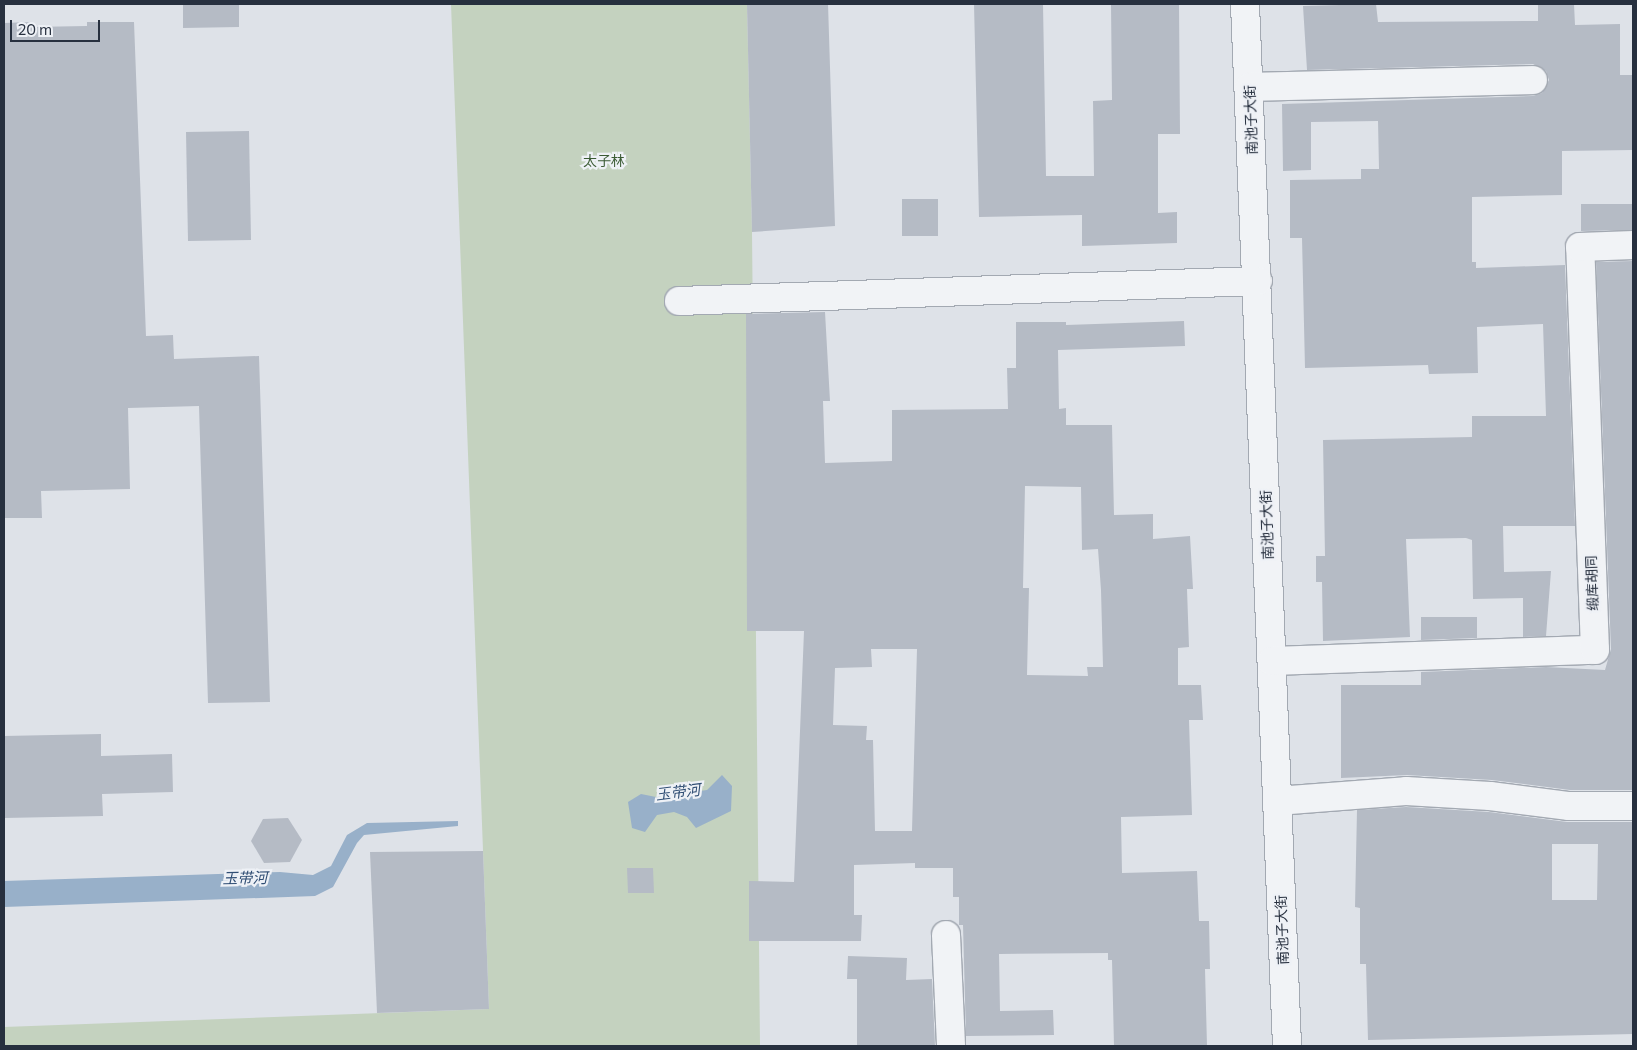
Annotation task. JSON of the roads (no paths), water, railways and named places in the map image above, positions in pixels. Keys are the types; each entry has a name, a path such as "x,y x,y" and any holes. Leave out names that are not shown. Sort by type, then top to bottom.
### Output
{"street":[{"name":"南池子大街","path":"1244,4 1250,87 1258,281 1286,1046"},
{"path":"1250,87 1533,80"},
{"name":"缎库胡同","path":"1272,661 1595,650 1580,247 1633,244"},
{"path":"679,301 1258,281"},
{"path":"1277,801 1406,791 1490,796 1569,806 1633,806"},
{"path":"946,935 951,1046"}],"water":[{"path":"722,775 732,786 731,811 696,828 687,817 674,812 657,815 645,832 632,828 628,802 641,794 656,797 707,790"},
{"name":"玉带河","path":"458,821 458,826 364,835 357,843 333,887 315,896 4,907 4,881 280,872 313,875 331,866 347,835 367,823"}],"park label":[{"name":"太子林","path":"604,161"}]}
